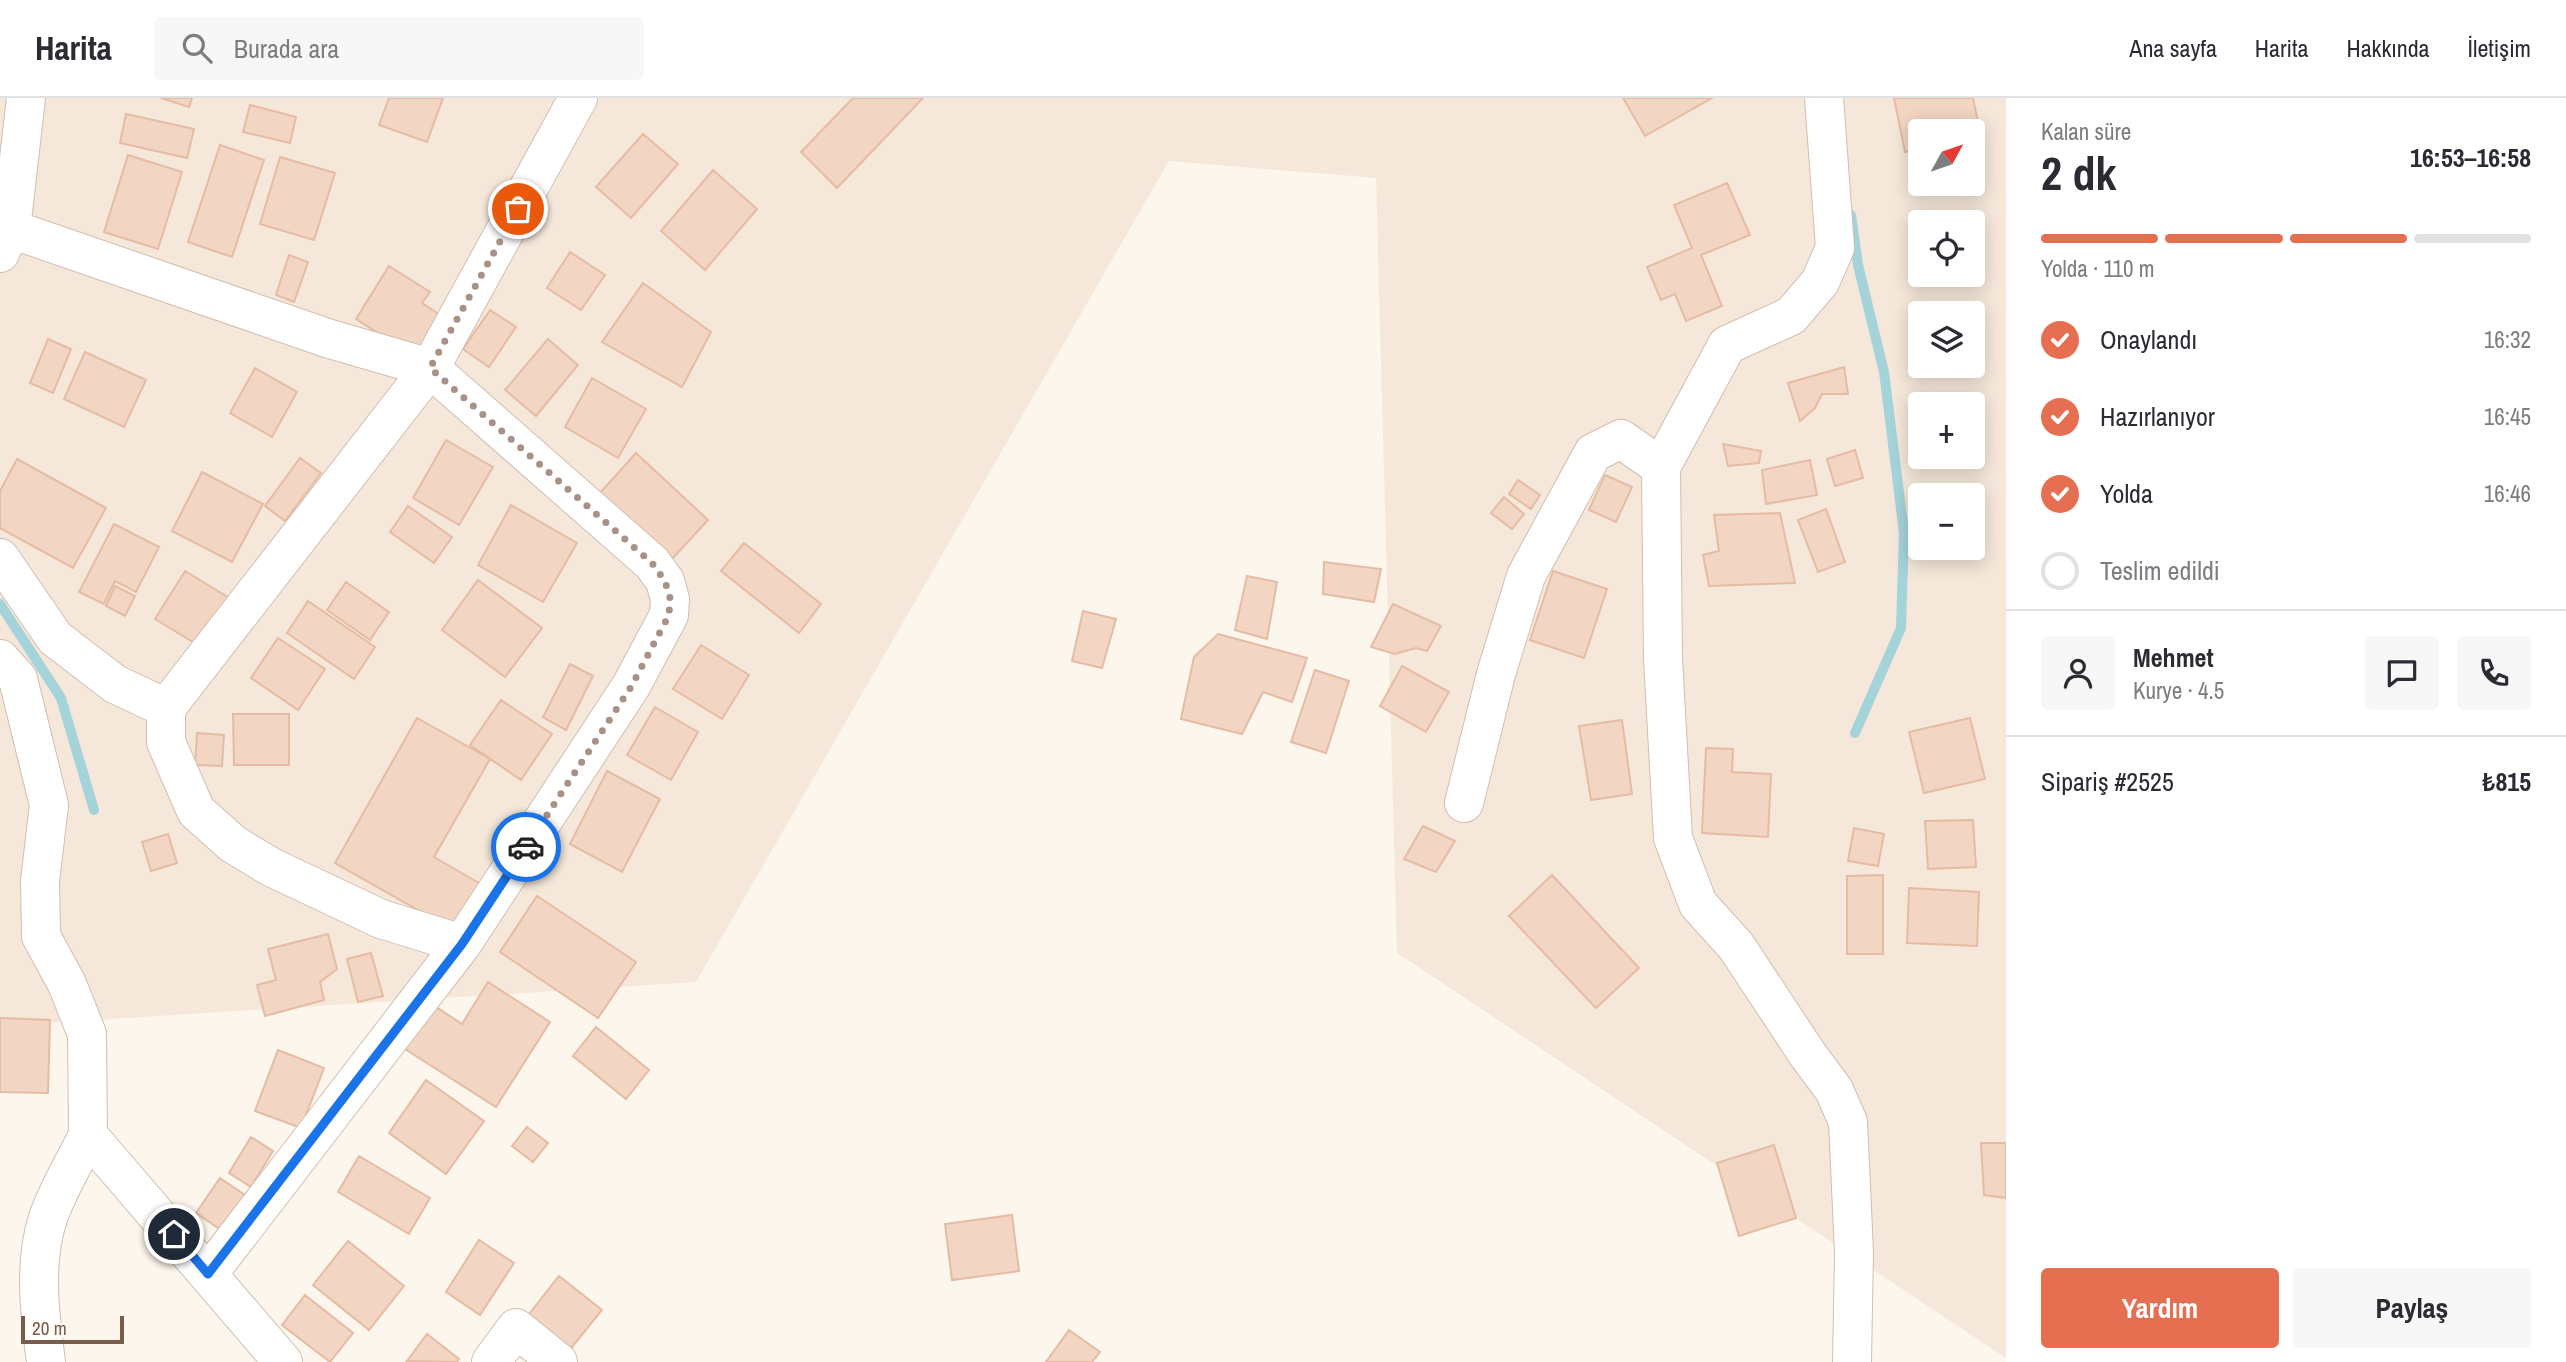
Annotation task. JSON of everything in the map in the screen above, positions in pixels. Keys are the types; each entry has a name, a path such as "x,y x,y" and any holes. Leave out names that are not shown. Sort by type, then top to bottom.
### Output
{"street":[{"path":"26,98 6,241 430,368 652,563 665,581 670,598 669,615 631,687 462,944 208,1274"},
{"path":"462,944 381,919 271,867 233,844 196,811 166,742 166,708 430,368 578,98"},
{"path":"1824,98 1835,248 1820,282 1791,316 1727,345 1661,467 1662,659 1673,838 1698,904 1736,946 1834,1090 1848,1122 1854,1252 1852,1362"},
{"path":"1464,803 1496,674 1526,576 1593,453 1621,439 1661,467"},
{"path":"0,558 55,638 115,684 166,708"},
{"path":"0,659 18,679 49,805 40,881 41,936 67,984 87,1034 88,1135 48,1217 39,1266 46,1362"},
{"path":"88,1135 283,1362"},
{"path":"491,1362 516,1328 558,1362"}],"shaded area":[{"path":"0,98 2006,98 2006,1358 1397,953 1376,178 1169,161 696,982 0,1026"}],"building":[{"path":"161,98 192,98 189,107"},
{"path":"389,98 443,98 427,142 379,125"},
{"path":"853,98 923,98 837,188 801,152"},
{"path":"1623,98 1712,98 1645,136"},
{"path":"1894,98 1973,98 1977,119 1908,119 1908,151 1905,152"},
{"path":"250,105 296,117 290,143 243,132"},
{"path":"126,114 194,129 187,158 120,143"},
{"path":"643,134 678,164 631,218 596,187"},
{"path":"220,145 264,160 232,257 188,242"},
{"path":"128,155 182,172 158,249 104,232"},
{"path":"280,157 335,173 314,240 260,224"},
{"path":"713,170 757,209 705,270 661,231"},
{"path":"1727,183 1750,235 1701,255 1722,306 1686,321 1675,294 1661,300 1647,267 1692,248 1674,205"},
{"path":"570,252 605,275 581,310 547,288"},
{"path":"289,255 308,262 294,302 276,295"},
{"path":"389,266 430,292 422,303 443,317 417,358 356,319"},
{"path":"643,283 711,332 682,387 602,342"},
{"path":"490,310 516,327 489,367 463,349"},
{"path":"48,339 71,349 53,393 30,383"},
{"path":"548,339 578,365 536,416 505,390"},
{"path":"85,352 146,380 124,427 64,399"},
{"path":"1844,367 1848,394 1822,394 1815,408 1800,421 1788,383"},
{"path":"255,368 297,392 272,437 230,413"},
{"path":"592,378 646,409 618,458 565,427"},
{"path":"446,440 493,467 459,525 413,498"},
{"path":"1723,444 1761,451 1759,463 1728,466"},
{"path":"1855,450 1863,478 1835,486 1827,459"},
{"path":"636,453 708,520 672,559 600,493"},
{"path":"300,458 321,473 285,521 265,506"},
{"path":"17,459 106,508 73,568 0,528 0,491"},
{"path":"1810,460 1817,495 1766,504 1762,470"},
{"path":"202,472 263,504 232,562 172,531"},
{"path":"1605,475 1632,487 1616,522 1589,510"},
{"path":"1518,480 1540,495 1531,509 1509,494"},
{"path":"1504,497 1524,514 1512,529 1491,513"},
{"path":"511,505 577,543 543,602 478,565"},
{"path":"408,506 452,537 434,563 390,532"},
{"path":"1826,509 1845,562 1818,572 1798,520"},
{"path":"1780,513 1795,583 1709,586 1703,555 1719,551 1714,515"},
{"path":"114,524 159,547 136,592 115,581 104,604 79,592"},
{"path":"744,543 821,604 799,633 721,571"},
{"path":"1324,562 1381,569 1374,602 1323,594"},
{"path":"185,571 231,599 201,647 155,619"},
{"path":"1553,571 1607,589 1584,658 1530,640"},
{"path":"1247,576 1277,582 1267,639 1235,630"},
{"path":"478,580 542,628 505,677 442,630"},
{"path":"346,582 389,612 370,640 327,610"},
{"path":"115,586 135,596 125,616 106,606"},
{"path":"308,601 375,647 354,679 287,633"},
{"path":"1393,604 1441,626 1427,651 1416,648 1395,654 1371,647"},
{"path":"1083,611 1116,619 1102,668 1072,661"},
{"path":"1218,634 1307,658 1292,702 1263,692 1242,734 1181,719 1194,657"},
{"path":"278,638 325,669 298,710 251,678"},
{"path":"701,645 749,675 722,719 673,689"},
{"path":"570,664 593,676 566,730 543,717"},
{"path":"1402,666 1449,692 1426,732 1380,706"},
{"path":"1315,670 1349,681 1326,753 1291,742"},
{"path":"501,700 552,734 521,780 470,745"},
{"path":"655,707 698,732 671,780 627,755"},
{"path":"233,714 289,714 289,765 234,765"},
{"path":"417,718 490,759 434,857 479,883 453,930 335,863"},
{"path":"1970,718 1985,779 1924,793 1909,732"},
{"path":"1622,720 1632,794 1591,800 1579,726"},
{"path":"197,733 224,735 222,766 195,765"},
{"path":"1706,748 1733,749 1732,772 1771,774 1768,837 1702,833"},
{"path":"607,771 660,799 622,872 570,844"},
{"path":"1973,820 1976,867 1928,869 1925,821"},
{"path":"1423,826 1455,841 1436,872 1404,859"},
{"path":"1854,828 1884,834 1878,866 1848,861"},
{"path":"168,834 177,863 151,871 142,842"},
{"path":"1552,875 1639,968 1596,1008 1509,916"},
{"path":"1883,875 1883,954 1847,954 1847,876"},
{"path":"1909,888 1979,892 1977,946 1907,943"},
{"path":"537,896 636,962 598,1018 500,952"},
{"path":"328,934 337,969 320,982 324,1000 265,1016 257,985 276,980 268,949"},
{"path":"371,953 383,996 358,1002 347,959"},
{"path":"488,982 550,1022 496,1107 405,1049 433,1005 462,1024"},
{"path":"0,1018 50,1020 48,1093 0,1092"},
{"path":"596,1027 649,1070 626,1099 573,1056"},
{"path":"278,1050 324,1068 301,1128 255,1111"},
{"path":"426,1080 484,1121 446,1174 389,1133"},
{"path":"527,1127 548,1143 533,1162 512,1146"},
{"path":"251,1137 273,1151 251,1187 229,1173"},
{"path":"1981,1143 2006,1143 2006,1198 1984,1195"},
{"path":"1774,1145 1796,1218 1739,1236 1717,1163"},
{"path":"359,1156 430,1198 409,1234 338,1192"},
{"path":"220,1178 245,1195 221,1230 196,1213"},
{"path":"1012,1215 1019,1271 952,1280 945,1224"},
{"path":"479,1240 514,1263 480,1315 446,1292"},
{"path":"348,1241 404,1286 369,1330 313,1285"},
{"path":"559,1276 602,1310 568,1352 526,1318"},
{"path":"305,1295 353,1333 330,1362 282,1325"},
{"path":"1069,1330 1100,1352 1092,1362 1046,1362"},
{"path":"427,1334 459,1359 457,1362 407,1361"}],"waterway":[{"path":"1851,215 1858,265 1884,372 1904,533 1901,628 1855,733"},
{"path":"0,604 61,698 94,810"}],"way so far":[{"path":"518,209 430,368 652,563 665,581 670,598 669,615 631,687 526,847"}],"route":[{"path":"174,1234 208,1274 462,944 526,847"}]}
